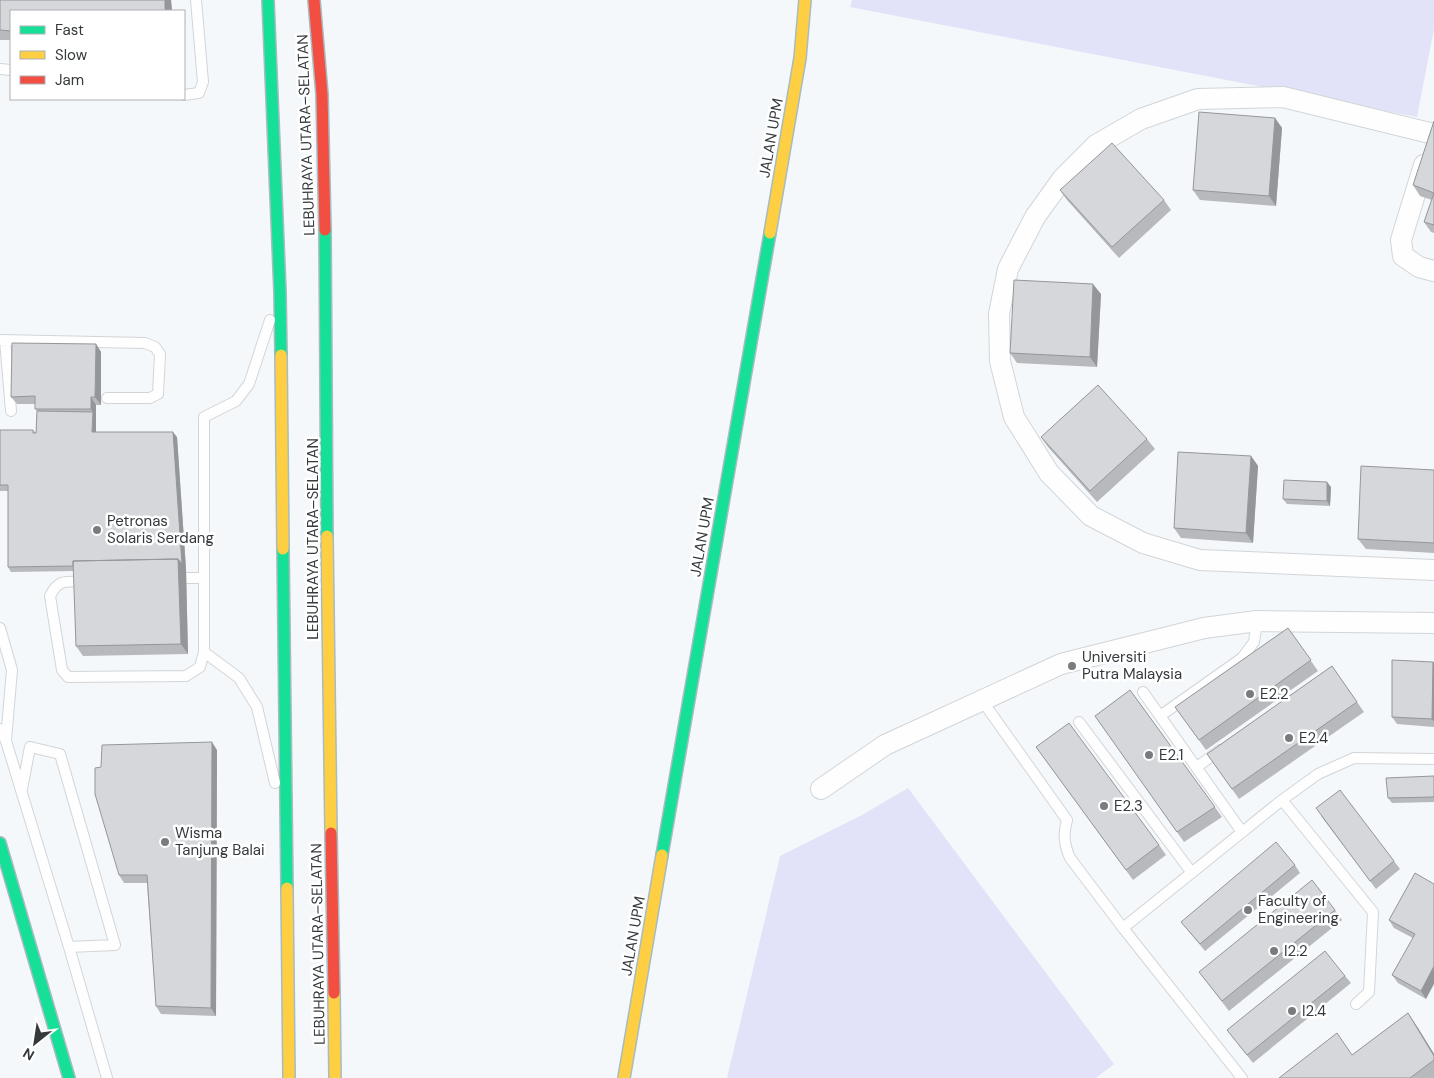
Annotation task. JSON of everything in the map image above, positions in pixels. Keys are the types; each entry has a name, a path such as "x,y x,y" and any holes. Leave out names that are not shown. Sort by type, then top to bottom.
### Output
{"main road":[{"name":"LEBUHRAYA UTARA–SELATAN","path":"268,0 280,292 289,1078"},
{"name":"LEBUHRAYA UTARA–SELATAN","path":"314,0 322,94 326,291 328,619 335,1078"},
{"name":"JALAN UPM","path":"624,1078 798,68 804,0"},
{"path":"0,844 68,1078"}],"street":[{"path":"1434,271 1419,267 1403,256 1402,240 1434,133 1284,97 1198,99 1141,119 1096,144 1063,178 1035,216 1008,269 999,314 1000,361 1014,417 1049,473 1091,516 1143,543 1200,560 1434,570"},
{"path":"821,789 884,745 1061,664 1204,628 1257,621 1434,623"}],"lane":[{"path":"185,96 199,93 204,82 196,0"},
{"path":"81,582 64,581 55,586 50,596 62,670 68,677 186,676 200,667 204,652 204,417 236,401 249,384 280,292"},
{"path":"10,411 2,340 145,343 155,347 160,354 158,394 150,398 107,398"},
{"path":"186,578 204,578"},
{"path":"1160,716 1242,658 1254,642 1257,621"},
{"path":"0,628 12,670 6,741"},
{"path":"204,652 239,678 257,707 286,828"},
{"path":"1143,692 1242,832"},
{"path":"981,699 1067,820 1063,834 1070,858 1242,1078"},
{"path":"1079,722 1192,873"},
{"path":"0,728 6,741 69,947 106,1078"},
{"path":"1197,767 1226,746"},
{"path":"22,793 30,747 60,754 115,945 69,947"},
{"path":"1123,928 1282,800 1318,774 1354,758 1434,759"},
{"path":"1282,800 1373,912 1369,992 1356,1004"}],"shaded area":[{"path":"852,0 1434,0 1434,29 1417,117 850,7"},
{"path":"908,788 1114,1064 1096,1078 727,1078 780,856 862,815"}],"building":[{"path":"0,0 165,0 165,10 10,10 10,31 0,30"},
{"path":"1199,112 1275,118 1269,196 1193,190"},
{"path":"1434,121 1434,193 1413,185"},
{"path":"1112,143 1164,200 1112,247 1060,190"},
{"path":"1434,193 1434,225 1424,222"},
{"path":"1014,280 1093,284 1090,357 1010,353"},
{"path":"12,343 96,344 95,397 91,397 91,409 35,409 35,396 11,397"},
{"path":"1098,385 1147,439 1090,491 1041,437"},
{"name":"Petronas Solaris Serdang","path":"37,411 93,412 92,432 173,432 182,564 178,559 73,561 73,566 8,567 8,485 0,485 0,430 33,430 33,433 36,433"},
{"path":"1178,452 1251,456 1246,533 1174,528"},
{"path":"1361,466 1434,470 1434,543 1358,539"},
{"path":"1284,480 1327,482 1327,501 1283,499"},
{"path":"178,559 181,644 76,646 73,561"},
{"name":"E2.2","path":"1288,628 1311,660 1199,740 1175,707"},
{"path":"1392,660 1433,662 1432,719 1392,717"},
{"name":"E2.4","path":"1332,666 1357,702 1232,789 1207,754"},
{"name":"E2.1","path":"1130,690 1215,807 1177,832 1095,716"},
{"name":"E2.3","path":"1069,723 1159,845 1126,870 1036,747"},
{"name":"Wisma Tanjung Balai","path":"212,742 211,1008 156,1006 147,875 119,875 95,794 95,768 101,767 102,745"},
{"path":"1434,776 1434,797 1388,798 1386,778"},
{"path":"1340,790 1394,861 1370,881 1316,808"},
{"path":"1276,842 1295,865 1200,944 1181,922"},
{"path":"1415,873 1434,884 1434,966 1421,991 1392,975 1415,934 1389,920"},
{"name":"I2.2","path":"1312,880 1335,910 1222,1001 1199,972"},
{"name":"I2.4","path":"1325,951 1345,976 1247,1055 1227,1030"},
{"path":"1408,1013 1434,1056 1434,1060 1410,1078 1279,1078 1337,1033 1352,1055"}],"traffic: fast":[{"path":"268,0 281,355"},
{"path":"325,230 327,536"},
{"path":"662,855 770,233"},
{"path":"283,549 287,888"},
{"path":"0,843 69,1078"}],"traffic: slow":[{"path":"770,233 800,58 805,0"},
{"path":"281,355 283,549"},
{"path":"327,536 331,833"},
{"path":"624,1078 662,855"},
{"path":"287,888 289,1078"},
{"path":"334,993 335,1078"}],"traffic: jam":[{"path":"314,0 322,94 325,230"},
{"path":"331,833 334,993"}],"place":[{"name":"Petronas Solaris Serdang","path":"97,530"},
{"name":"Universiti Putra Malaysia","path":"1072,666"},
{"name":"E2.2","path":"1250,694"},
{"name":"E2.4","path":"1289,738"},
{"name":"E2.1","path":"1149,755"},
{"name":"E2.3","path":"1104,806"},
{"name":"Wisma Tanjung Balai","path":"165,842"},
{"name":"Faculty of Engineering","path":"1248,910"},
{"name":"I2.2","path":"1274,951"},
{"name":"I2.4","path":"1292,1011"}]}
